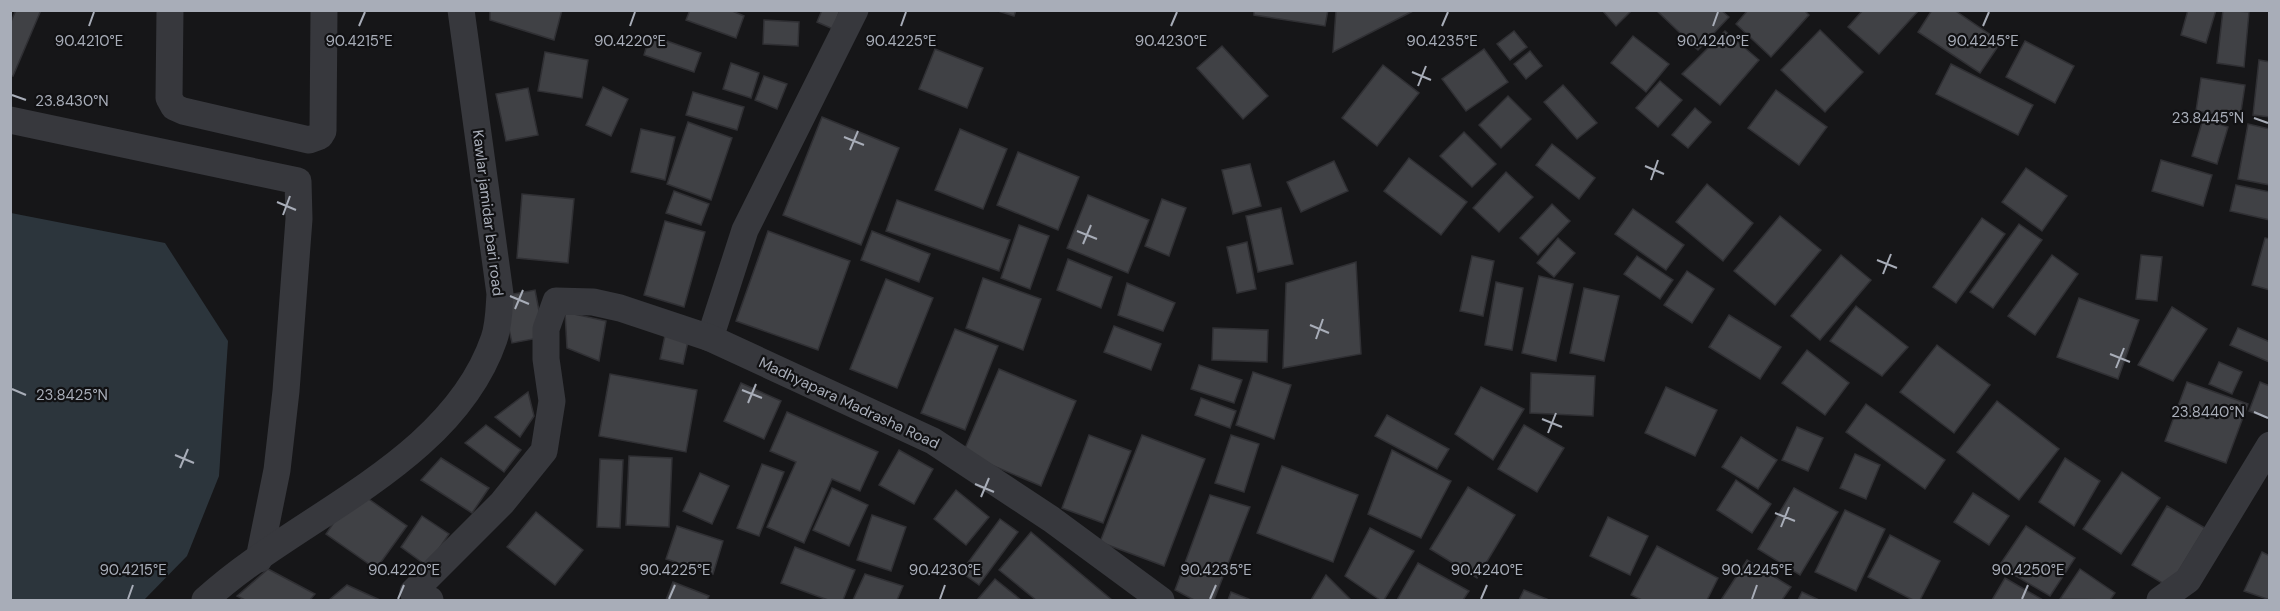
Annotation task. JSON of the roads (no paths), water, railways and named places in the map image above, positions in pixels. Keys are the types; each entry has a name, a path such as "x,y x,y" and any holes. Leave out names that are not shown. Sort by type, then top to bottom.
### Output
{"street":[{"path":"170,10 169,98 174,107 309,140 320,136 323,131 324,10"},
{"name":"Kawlar jamidar bari road","path":"205,600 220,586 398,462 442,423 471,387 495,336 501,294 461,10"},
{"path":"710,338 745,230 855,10"},
{"path":"10,120 298,182 299,219 286,391 277,470 259,559"},
{"name":"Madhyapara Madrasha Road","path":"418,598 502,503 544,451 552,401 546,359 546,329 556,301 593,302 620,308 710,338 933,441 1051,519 1161,600"},
{"path":"2160,600 2188,580 2270,445"}]}
